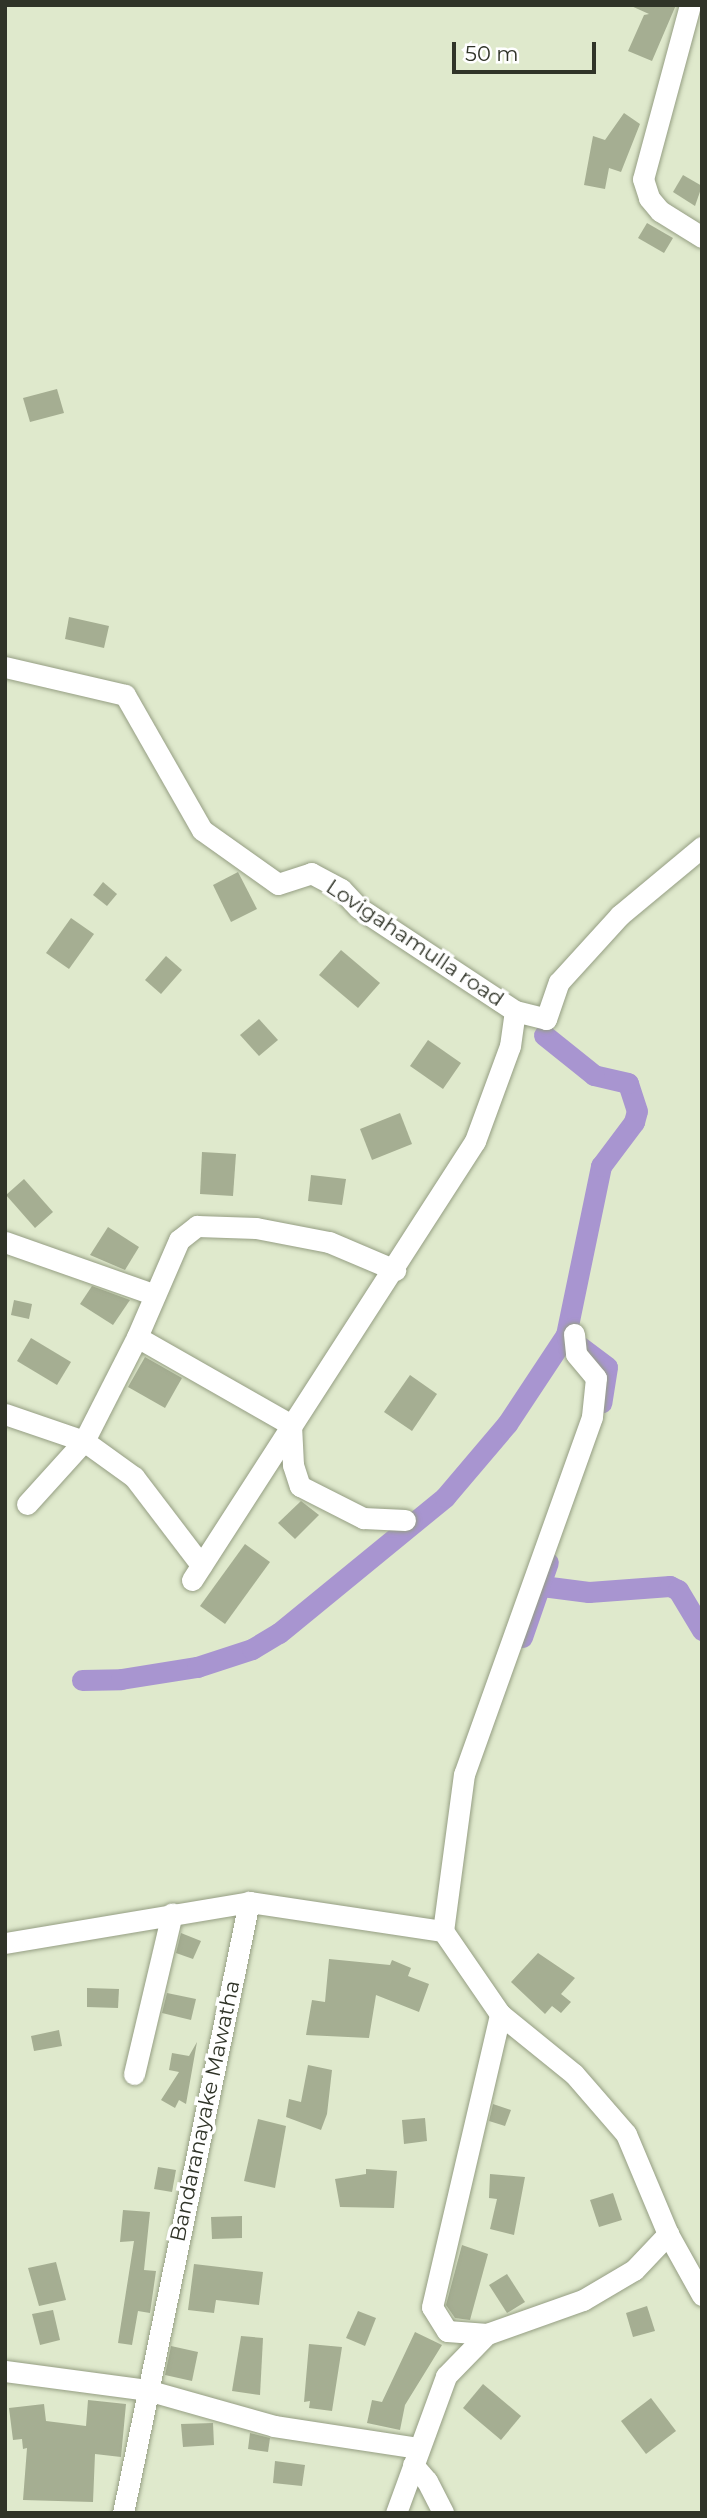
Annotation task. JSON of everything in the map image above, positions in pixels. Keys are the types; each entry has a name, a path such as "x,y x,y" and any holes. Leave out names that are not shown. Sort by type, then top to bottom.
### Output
{"street":[{"path":"690,5 643,179 649,198 660,211 702,237"},
{"name":"Lovigahamulla road","path":"5,667 124,695 201,830 278,884 311,873 341,889 359,908 515,1011 545,1019 559,982 620,915 702,847"},
{"path":"5,1414 84,1441 134,1477 196,1572 291,1424 395,1270 475,1141 510,1046 515,1011"},
{"path":"27,1504 84,1441 137,1337 178,1240 197,1226 256,1228 329,1242 395,1270"},
{"path":"5,1242 153,1294"},
{"path":"137,1337 291,1424"},
{"path":"575,1344 596,1378 592,1418 464,1774 443,1931 500,2014 574,2074 626,2134 668,2234 702,2295"},
{"path":"291,1424 293,1465 300,1486 363,1518 405,1520"},
{"path":"5,1942 249,1902 443,1931"},
{"name":"Bandaranayake Mawatha","path":"123,2513 249,1902"},
{"path":"134,2074 172,1913"},
{"path":"500,2014 432,2307 447,2331 487,2334 583,2300 634,2270 668,2234"},
{"path":"396,2513 446,2376 487,2334"},
{"path":"5,2371 147,2390 274,2426 415,2457"},
{"path":"415,2457 443,2513"}],"building":[{"path":"629,5 676,5 652,61 628,51 644,15 649,14"},
{"path":"624,113 640,124 621,172 609,168 605,189 584,185 593,136 605,140"},
{"path":"683,175 702,186 695,206 673,192"},
{"path":"647,223 673,238 664,253 638,238"},
{"path":"57,389 64,413 30,422 23,398"},
{"path":"69,617 109,626 104,648 65,639"},
{"path":"238,872 257,909 231,922 213,885"},
{"path":"103,882 117,894 107,906 93,895"},
{"path":"71,918 94,934 69,969 46,953"},
{"path":"341,950 380,983 358,1008 319,975"},
{"path":"166,956 182,970 161,994 145,980"},
{"path":"259,1019 278,1040 259,1056 240,1035"},
{"path":"428,1040 461,1063 443,1089 410,1066"},
{"path":"400,1113 412,1144 372,1160 360,1129"},
{"path":"202,1152 236,1154 233,1196 200,1194"},
{"path":"311,1175 346,1179 342,1205 308,1201"},
{"path":"24,1179 53,1212 35,1228 6,1195"},
{"path":"108,1227 139,1247 125,1270 90,1255"},
{"path":"92,1286 130,1300 113,1325 80,1304"},
{"path":"14,1300 32,1304 29,1319 11,1315"},
{"path":"31,1338 71,1362 57,1385 17,1361"},
{"path":"145,1357 182,1378 165,1408 128,1387"},
{"path":"410,1375 437,1394 412,1431 384,1412"},
{"path":"301,1501 319,1515 295,1539 278,1523"},
{"path":"245,1544 270,1562 225,1624 200,1606"},
{"path":"181,1933 201,1941 193,1959 176,1953"},
{"path":"538,1953 575,1978 561,1994 571,2002 561,2013 552,2006 545,2014 511,1982"},
{"path":"329,1959 390,1965 392,1960 411,1968 408,1976 429,1984 419,2012 376,1995 369,2038 306,2035 312,2000 325,2002"},
{"path":"87,1988 119,1989 118,2008 87,2007"},
{"path":"167,1993 196,1999 191,2020 162,2013"},
{"path":"59,2030 62,2046 34,2051 31,2036"},
{"path":"197,2042 186,2104 179,2100 175,2108 161,2100 179,2072 169,2070 172,2053 189,2056"},
{"path":"308,2065 332,2070 327,2114 321,2130 286,2117 289,2099 301,2102"},
{"path":"493,2104 511,2110 505,2126 489,2121"},
{"path":"425,2118 427,2141 404,2144 402,2120"},
{"path":"258,2119 286,2126 275,2188 244,2181"},
{"path":"158,2167 176,2170 172,2192 154,2189"},
{"path":"366,2169 397,2171 394,2208 340,2207 335,2179 366,2174"},
{"path":"490,2174 525,2177 514,2235 490,2229 497,2199 489,2198"},
{"path":"613,2193 622,2220 599,2227 590,2200"},
{"path":"123,2210 150,2212 144,2270 156,2271 150,2313 138,2311 132,2345 118,2343 134,2241 120,2242"},
{"path":"242,2216 242,2238 212,2239 211,2217"},
{"path":"462,2245 488,2254 470,2320 455,2318 446,2305"},
{"path":"56,2262 66,2300 39,2306 28,2268"},
{"path":"194,2264 263,2272 259,2305 216,2300 214,2313 188,2310"},
{"path":"507,2274 525,2302 507,2313 489,2285"},
{"path":"647,2306 655,2331 633,2337 626,2313"},
{"path":"53,2310 60,2340 40,2345 32,2314"},
{"path":"358,2311 376,2318 365,2346 346,2338"},
{"path":"415,2332 442,2345 405,2405 400,2430 367,2423 372,2400 382,2402"},
{"path":"241,2336 263,2338 260,2395 232,2391"},
{"path":"309,2344 342,2347 332,2411 309,2408 310,2401 304,2402"},
{"path":"171,2346 198,2352 192,2381 165,2375"},
{"path":"483,2384 521,2416 501,2440 463,2408"},
{"path":"651,2398 676,2431 646,2454 621,2421"},
{"path":"88,2400 126,2404 121,2457 95,2454 93,2502 23,2500 27,2448 23,2449 22,2439 13,2440 9,2408 44,2404 46,2421 86,2426"},
{"path":"213,2423 214,2445 183,2447 181,2424"},
{"path":"250,2433 270,2438 268,2452 248,2449"},
{"path":"275,2461 305,2465 302,2486 273,2483"}],"waterway":[{"path":"82,1680 121,1679 197,1667 252,1649 279,1633 445,1497 507,1424 566,1335 601,1166 634,1122 637,1111 628,1083 594,1075 544,1035"},
{"path":"570,1339 607,1367 601,1403"},
{"path":"522,1637 548,1562"},
{"path":"542,1586 589,1592 670,1586 678,1590 702,1630"}]}
